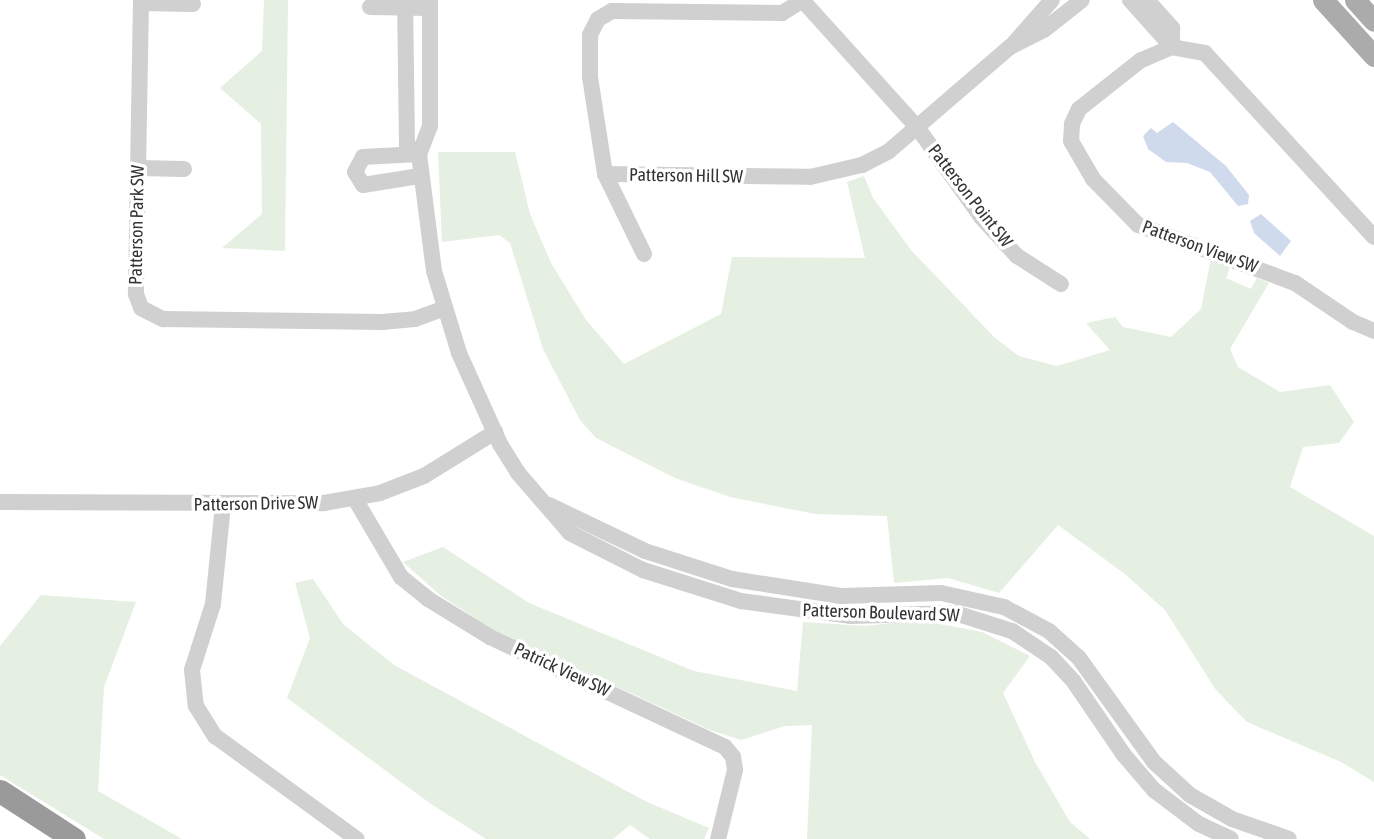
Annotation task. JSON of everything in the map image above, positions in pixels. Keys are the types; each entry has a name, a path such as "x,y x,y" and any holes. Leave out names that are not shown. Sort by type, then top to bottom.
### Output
{"highway":[{"path":"0,791 74,839"}],"main road":[{"path":"1323,0 1374,56"},
{"path":"1355,0 1374,21"}],"street":[{"name":"Patterson Hill SW","path":"803,0 782,13 611,11 598,19 590,35 590,77 605,174 825,175 875,158 917,127 1010,47 1052,0"},
{"name":"Patterson Point SW","path":"803,0 917,127 960,190 1017,256 1061,284"},
{"name":"Patterson Hill SW","path":"1010,47 1044,30 1082,0"},
{"path":"1130,0 1172,47 1205,53 1374,237"},
{"path":"1147,0 1172,28 1172,47"},
{"path":"141,2 193,4"},
{"name":"Patterson Park SW","path":"141,2 136,294 141,307 153,317 382,322 415,319 445,308"},
{"path":"370,7 405,3 430,4"},
{"name":"Patterson Boulevard SW","path":"405,3 407,145 419,155"},
{"name":"Patterson Boulevard SW","path":"430,4 430,126 419,155 420,176 426,228 445,308 468,377 495,432 518,473 570,533 594,548 706,593 766,606 850,616 955,613 1012,631 1051,657 1089,701 1142,777 1199,824 1231,839"},
{"name":"Patterson View SW","path":"1172,47 1141,60 1079,109 1071,141 1094,179 1129,219 1146,230 1295,283 1374,331"},
{"path":"419,155 363,157 355,172 363,185 420,176"},
{"path":"138,168 184,169"},
{"path":"605,174 619,211 644,254"},
{"name":"Patterson Drive SW","path":"0,502 298,506 355,499 443,467 495,432"},
{"name":"Patrick View SW","path":"355,499 401,577 428,599 490,637 724,747 733,757 735,770 718,839"},
{"name":"Patterson Boulevard SW","path":"546,504 652,553 732,579 830,596 941,593 1004,607 1068,647 1094,676 1154,762 1208,806 1289,839"},
{"path":"223,505 213,604 192,670 195,706 215,736 357,839"},
{"path":"1199,824 1208,806"}],"shaded area":[{"path":"264,0 288,0 285,251 222,248 262,214 261,124 220,88 262,51"},
{"path":"438,152 515,152 530,214 551,263 586,320 624,364 721,314 732,257 865,258 847,182 864,176 873,198 911,250 995,338 1019,356 1057,366 1110,350 1086,323 1115,317 1123,327 1171,337 1201,309 1211,258 1230,267 1226,278 1251,289 1257,278 1269,283 1230,349 1238,367 1280,392 1330,385 1354,422 1339,443 1303,447 1290,487 1374,536 1374,782 1341,762 1247,722 1216,690 1165,610 1125,574 1058,525 999,593 948,578 894,583 887,516 815,514 730,497 675,478 596,438 580,420 543,349 510,243 499,235 442,242"},
{"path":"443,547 529,603 694,671 797,691 803,622 865,626 920,620 982,632 1030,656 1003,693 1035,762 1070,822 1090,839 807,839 812,725 785,726 741,740 710,730 490,628 440,595 403,562"},
{"path":"313,579 343,624 394,665 647,802 709,828 704,839 650,839 630,825 613,839 486,839 431,804 287,698 310,638 295,583"},
{"path":"41,595 136,602 104,687 98,791 182,839 104,839 0,775 0,646"}],"water":[{"path":"1173,122 1226,166 1249,195 1248,204 1238,206 1210,172 1187,163 1166,162 1148,149 1143,136 1151,128 1157,133"},
{"path":"1261,214 1291,241 1280,256 1254,233 1250,221"}]}
